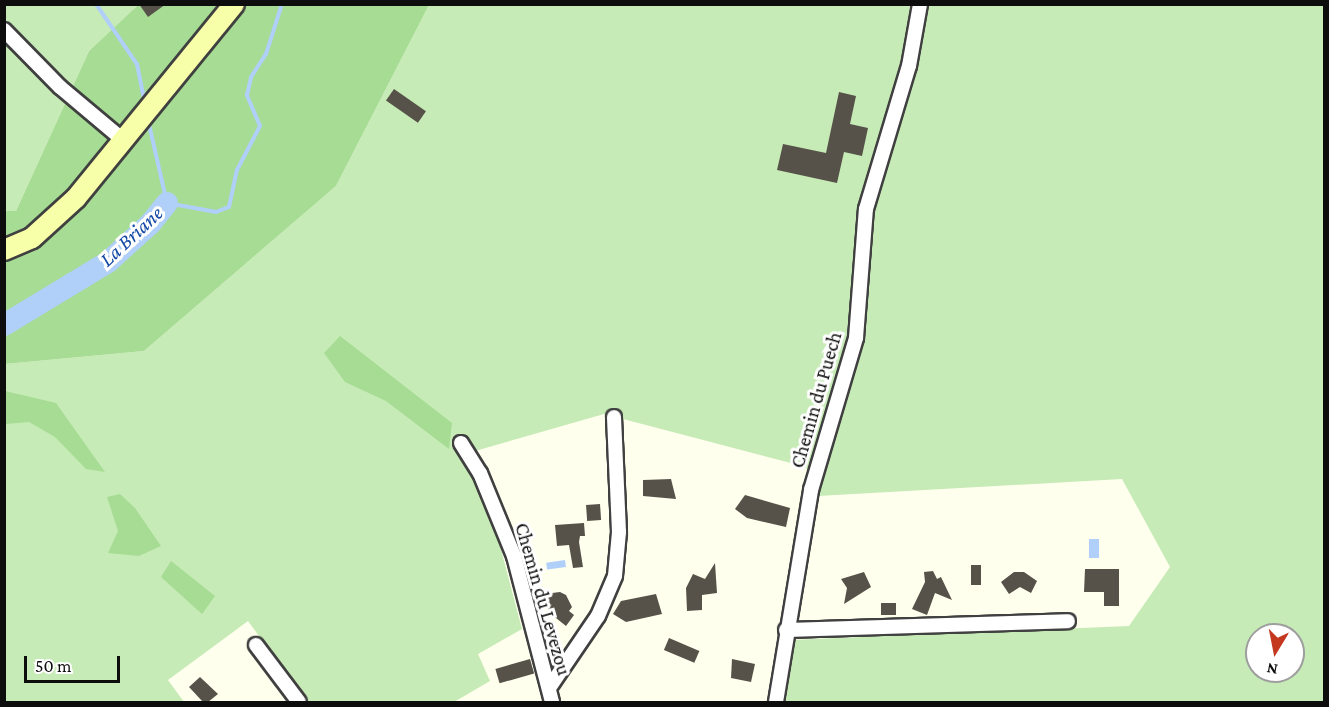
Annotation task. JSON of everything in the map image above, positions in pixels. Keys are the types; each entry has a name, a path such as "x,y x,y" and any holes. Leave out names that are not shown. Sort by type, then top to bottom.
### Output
{"main road":[{"path":"4,250 32,238 55,220 153,105 234,4"}],"street":[{"name":"Chemin du Puech","path":"776,702 786,630 811,490 856,338 866,209 909,66 920,4"},
{"path":"4,30 60,87 128,132"},
{"path":"549,688 597,616 615,576 619,532 614,417"},
{"name":"Chemin du Levezou","path":"461,443 480,473 514,556 533,638 552,702"},
{"path":"786,630 1068,621"},
{"path":"256,645 299,702"}],"green space":[{"path":"4,5 138,5 89,51 16,211 5,211"},
{"path":"138,5 429,5 336,186 144,351 5,364 4,211 16,211 89,51"},
{"path":"429,5 1324,5 1324,702 783,702 789,640 1129,626 1170,567 1122,479 818,496 806,467 604,414 475,451 522,629 478,654 490,681 454,702 307,702 248,621 168,680 184,702 5,702 5,364 144,351 336,186"},
{"path":"340,336 452,423 449,449 386,401 345,382 324,353"},
{"path":"5,391 56,403 105,472 86,469 55,437 29,422 5,424"},
{"path":"120,494 135,508 161,546 139,556 108,553 118,531 107,497"},
{"path":"171,561 215,596 202,614 161,577"}],"water":[{"path":"1089,539 1099,539 1099,558 1089,558"},
{"path":"565,560 566,567 547,570 546,563"}],"building":[{"path":"139,4 166,4 148,17"},
{"path":"394,89 426,111 418,123 386,100"},
{"path":"839,92 856,96 850,124 868,128 862,156 844,152 837,183 777,170 783,144 826,153"},
{"path":"671,479 676,499 643,496 643,480"},
{"path":"745,495 790,508 786,527 747,518 735,509"},
{"path":"600,504 601,520 587,521 586,505"},
{"path":"584,523 585,536 580,536 579,542 583,567 573,568 569,545 557,546 555,525"},
{"path":"715,563 717,593 702,595 702,610 687,611 686,588 693,574 705,579"},
{"path":"971,565 981,565 981,585 971,585"},
{"path":"1085,569 1119,569 1119,606 1104,606 1104,592 1084,592"},
{"path":"933,571 937,579 941,577 952,600 935,593 927,615 912,609 925,582 924,572"},
{"path":"864,572 871,587 844,604 847,588 841,579"},
{"path":"1014,572 1024,572 1037,581 1031,593 1020,587 1009,594 1001,582"},
{"path":"560,592 566,595 572,607 569,611 574,615 566,626 551,614 545,602 552,593"},
{"path":"656,594 662,614 626,622 613,614 621,601"},
{"path":"881,603 896,603 896,615 881,615"},
{"path":"669,638 699,651 694,663 664,650"},
{"path":"530,659 534,673 500,683 495,669"},
{"path":"732,659 755,664 751,682 731,678"},
{"path":"200,677 218,694 208,702 203,702 189,687"}],"waterway":[{"name":"La Briane","path":"96,4 137,64 145,104"},
{"path":"148,120 167,203 216,212 229,207 237,170 260,126 247,95 251,77 266,54 282,4"},
{"name":"La Briane","path":"4,325 108,262 150,224 167,203"}]}
